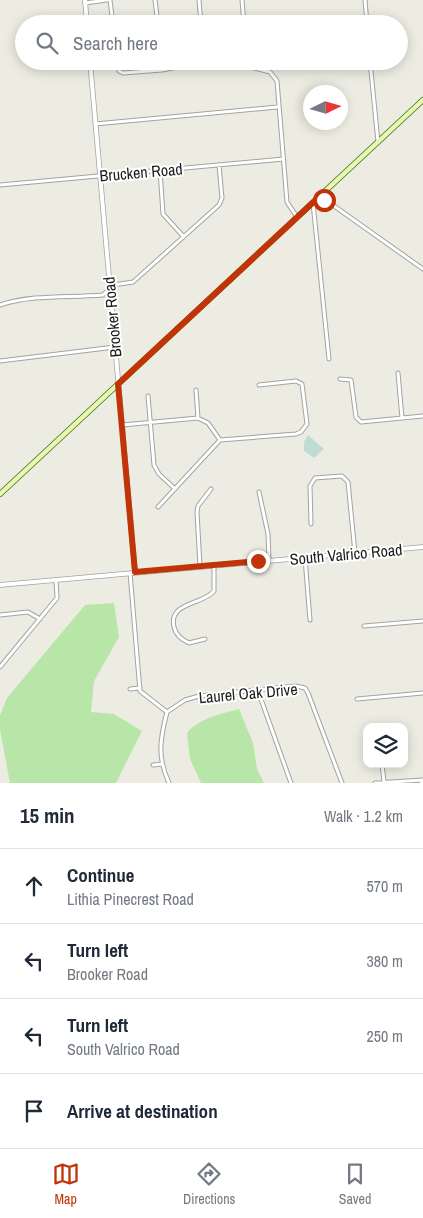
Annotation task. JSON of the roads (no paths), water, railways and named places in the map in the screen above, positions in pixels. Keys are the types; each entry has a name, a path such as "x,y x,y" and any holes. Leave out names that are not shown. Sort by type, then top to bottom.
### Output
{"main road":[{"path":"0,494 423,100"}],"street":[{"path":"86,15 85,1 109,0 112,15"},
{"path":"155,0 157,15"},
{"path":"199,0 200,15"},
{"path":"242,0 243,15"},
{"path":"365,0 366,15"},
{"name":"Brooker Road","path":"91,70 122,425 132,573"},
{"path":"119,70 123,73 162,70"},
{"path":"262,70 270,72 276,81 287,202 297,217"},
{"path":"371,70 378,142"},
{"path":"95,124 278,107"},
{"name":"Brucken Road","path":"0,185 283,160"},
{"path":"0,305 14,300 103,295 113,285 133,282 219,205 222,198 219,165"},
{"path":"160,170 163,214 183,236"},
{"path":"320,196 423,269"},
{"path":"313,202 329,359"},
{"path":"0,361 115,346"},
{"path":"398,373 402,418"},
{"path":"340,379 348,379 353,385 358,420 362,422 423,416"},
{"path":"158,507 220,440 296,434 305,428 307,424 302,384 296,381 259,385"},
{"path":"196,390 198,418"},
{"path":"148,396 154,465 159,474 175,489"},
{"path":"122,425 198,418 208,423 220,440"},
{"path":"311,524 310,486 315,478 342,476 348,482 355,553"},
{"path":"200,566 197,512 198,506 211,489"},
{"path":"259,492 268,534 270,560"},
{"name":"South Valrico Road","path":"0,585 423,547"},
{"path":"305,558 310,620"},
{"path":"205,639 189,644 175,632 173,622 177,611 186,604 201,601 214,591 214,565"},
{"path":"132,573 140,688 142,694 167,712 160,738 162,764 170,783"},
{"path":"0,667 57,598 56,580"},
{"path":"0,615 28,612 40,619"},
{"path":"364,626 423,621"},
{"name":"Laurel Oak Drive","path":"167,712 185,700 199,696 296,686 305,688 342,783"},
{"path":"130,689 140,688"},
{"path":"258,691 291,783"},
{"path":"357,699 423,693"},
{"path":"153,765 162,764"},
{"path":"382,768 384,782"},
{"path":"375,783 423,781"}]}
